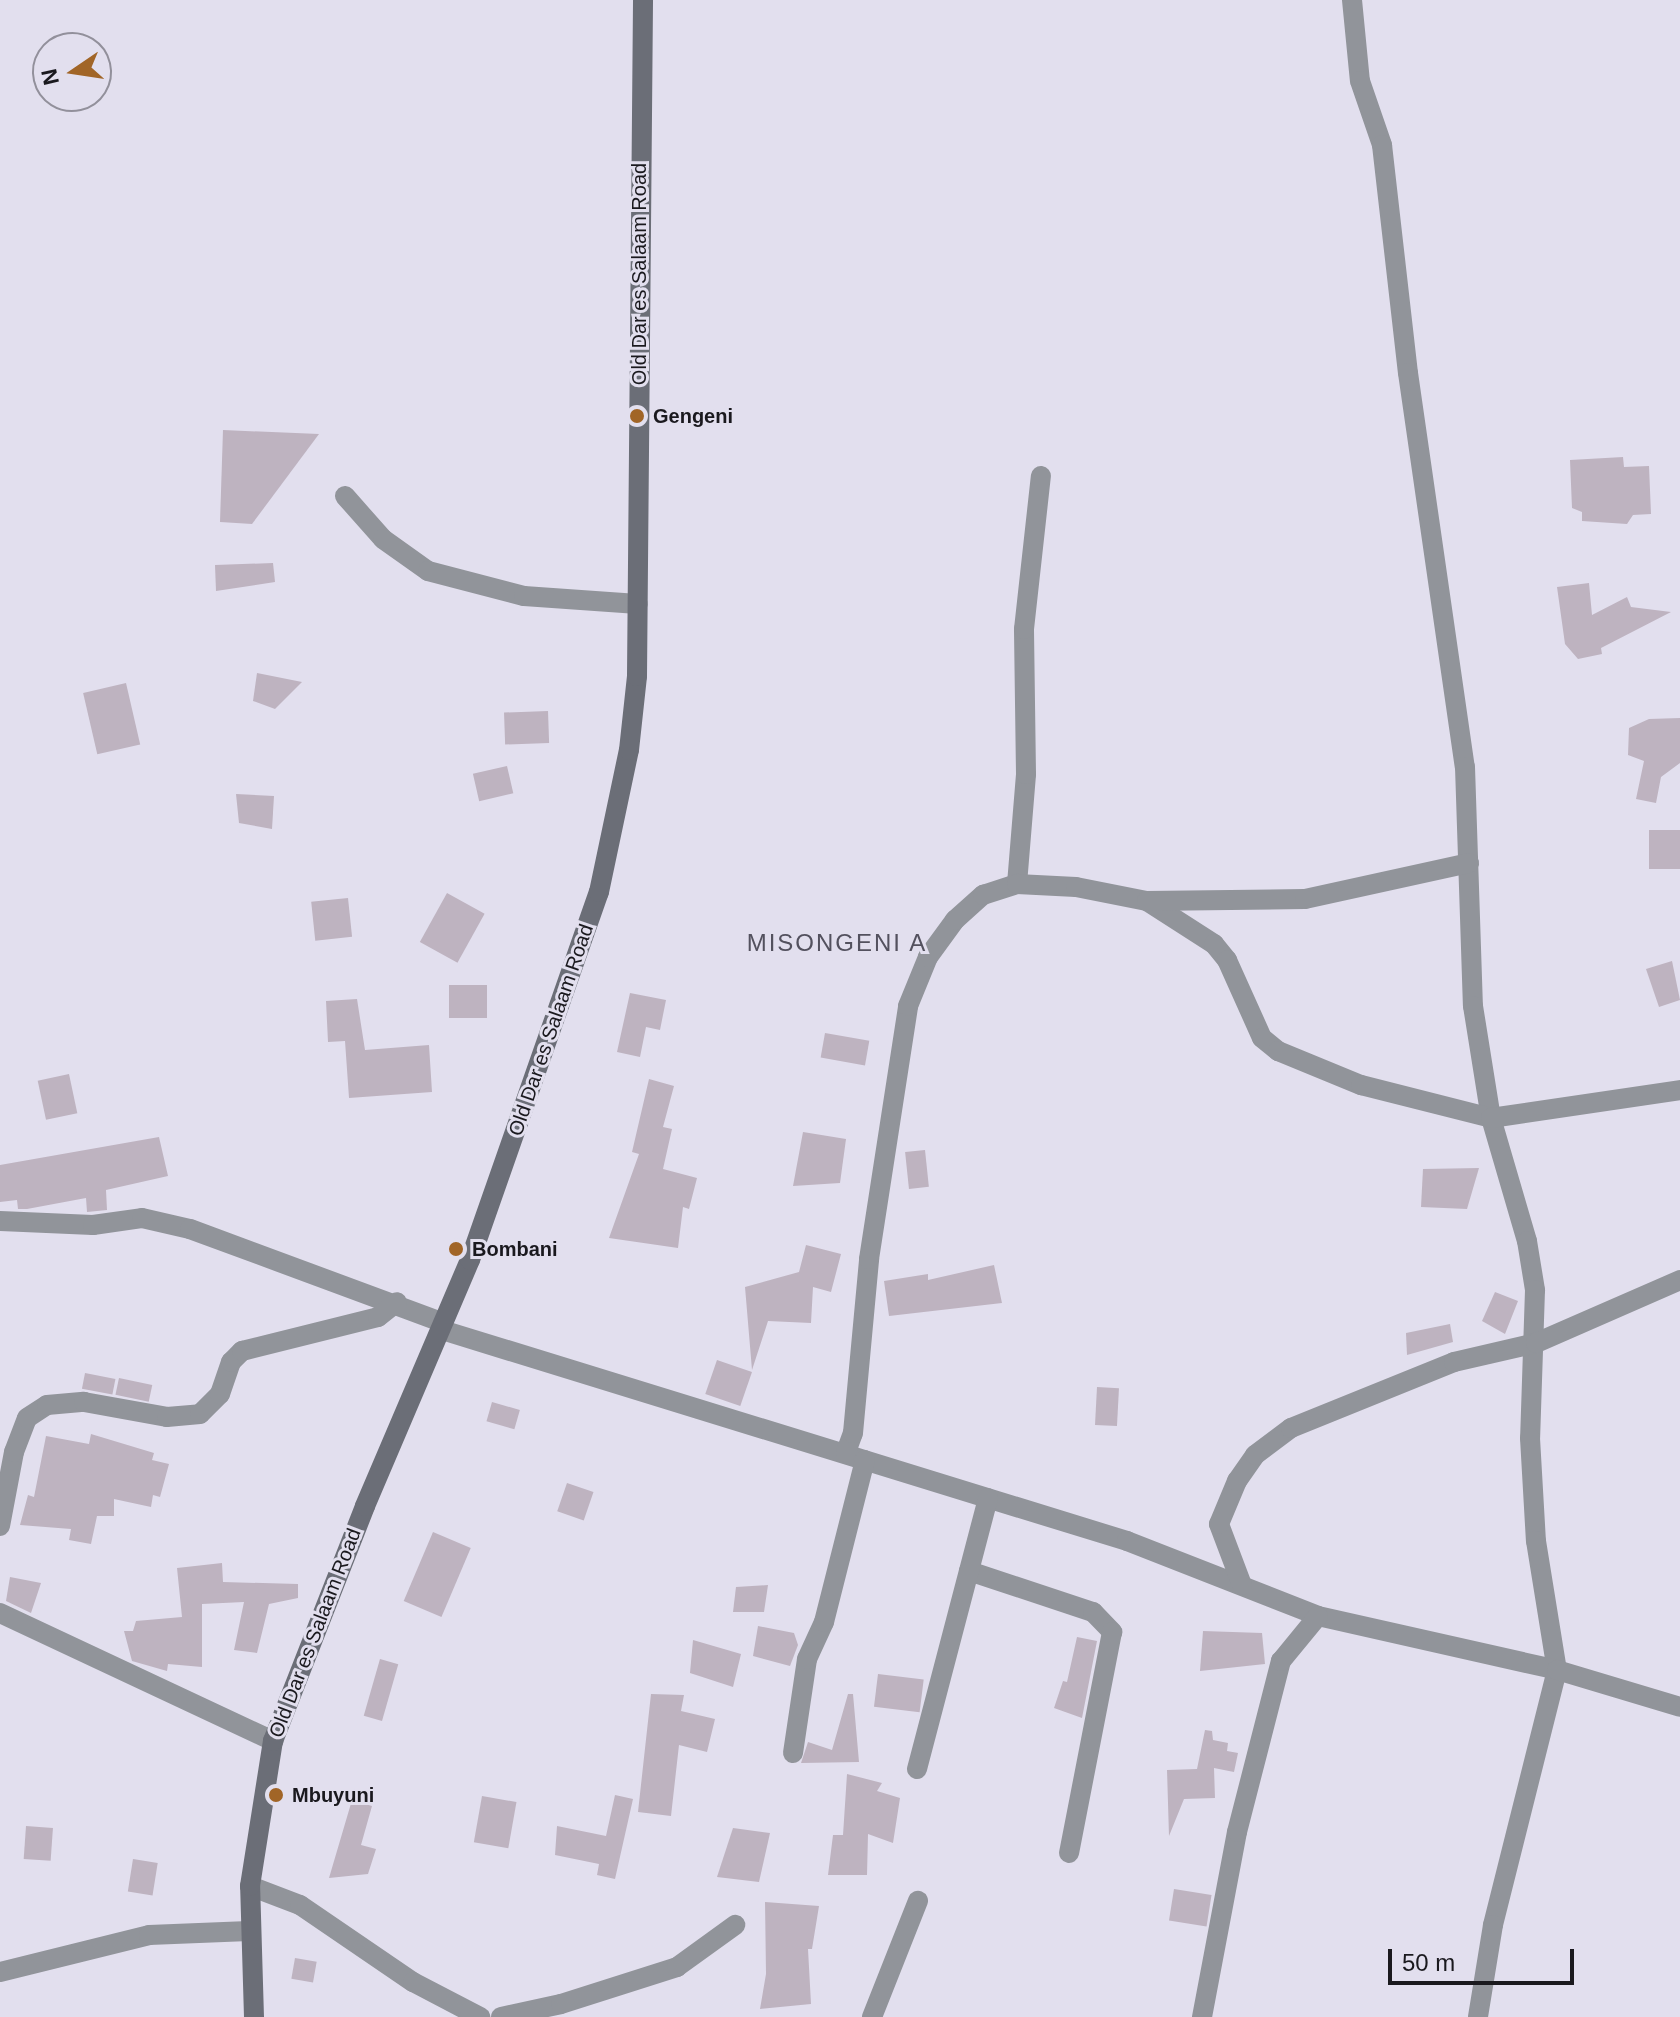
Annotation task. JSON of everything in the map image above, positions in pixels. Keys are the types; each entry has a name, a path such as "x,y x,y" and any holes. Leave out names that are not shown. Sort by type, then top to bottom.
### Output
{"street":[{"name":"Old Dar es Salaam Road","path":"254,2017 250,1886 273,1741 359,1520 476,1245 599,892 629,750 638,604 643,0"},
{"path":"1352,0 1360,81 1382,145 1408,373 1465,767 1473,1006 1491,1118 1527,1241 1536,1343 1530,1438 1536,1541 1557,1670 1493,1925 1478,2017"},
{"path":"1017,884 1026,774 1024,629 1041,476"},
{"path":"345,496 383,539 428,571 524,596 638,604"},
{"path":"793,1753 807,1659 824,1622 855,1456 853,1433 869,1259 908,1006 928,957 955,920 983,895 1017,884 1076,887 1147,901 1305,899 1469,863"},
{"path":"1147,901 1214,944 1227,960 1262,1038 1278,1051 1361,1085 1491,1118 1680,1090"},
{"path":"0,1221 93,1225 142,1218 190,1229 397,1302 442,1326 988,1498 1242,1585 1318,1616 1557,1670 1680,1707"},
{"path":"1242,1585 1219,1524 1237,1481 1255,1455 1291,1428 1454,1362 1536,1343 1680,1280"},
{"path":"0,1526 18,1440 27,1418 47,1405 84,1402 167,1417 200,1414 220,1394 231,1362 242,1351 378,1317 397,1302"},
{"path":"917,1769 988,1498"},
{"path":"969,1571 1093,1612 1112,1632 1069,1853"},
{"path":"0,1613 273,1741"},
{"path":"1202,2017 1237,1832 1281,1661 1318,1616"},
{"path":"250,1886 300,1905 413,1982 480,2017"},
{"path":"872,2017 918,1901"},
{"path":"501,2017 574,2000 677,1967 735,1925"},
{"path":"0,1972 149,1935 249,1931"}],"building":[{"path":"223,430 319,434 252,524 220,522"},
{"path":"1623,457 1624,467 1649,466 1651,514 1633,515 1627,524 1582,521 1582,512 1572,508 1570,460"},
{"path":"273,563 275,582 216,591 215,565"},
{"path":"1589,583 1592,615 1627,597 1631,607 1671,612 1601,648 1602,654 1578,659 1565,644 1557,587"},
{"path":"257,673 302,682 275,709 253,701"},
{"path":"126,683 140,744 97,754 83,693"},
{"path":"548,711 549,743 505,745 504,713"},
{"path":"1680,718 1680,763 1661,777 1656,803 1636,799 1644,761 1628,755 1629,728 1649,719"},
{"path":"507,766 513,793 479,801 473,774"},
{"path":"236,794 274,796 272,829 239,823"},
{"path":"1649,830 1680,830 1680,869 1649,869"},
{"path":"447,893 485,914 457,963 420,942"},
{"path":"348,898 352,937 315,941 311,902"},
{"path":"1672,961 1680,1000 1659,1007 1646,969"},
{"path":"449,985 487,985 487,1018 449,1018"},
{"path":"630,993 666,1000 660,1030 646,1027 640,1057 617,1052"},
{"path":"357,999 365,1050 429,1045 432,1092 349,1098 345,1041 328,1042 326,1001"},
{"path":"825,1033 869,1041 865,1065 821,1058"},
{"path":"69,1074 77,1113 46,1120 38,1081"},
{"path":"649,1079 674,1086 663,1127 672,1129 663,1169 697,1178 689,1209 683,1207 678,1248 609,1238 639,1154 632,1152"},
{"path":"803,1132 846,1139 840,1183 793,1186"},
{"path":"159,1137 168,1176 106,1190 107,1210 87,1212 86,1198 27,1209 18,1209 17,1200 0,1202 0,1165"},
{"path":"925,1150 929,1187 909,1189 905,1152"},
{"path":"1479,1168 1467,1209 1421,1207 1423,1169"},
{"path":"806,1245 841,1254 831,1292 813,1287 811,1323 768,1321 752,1370 745,1287 799,1272"},
{"path":"994,1265 1002,1303 889,1316 884,1281 928,1274 928,1280"},
{"path":"1495,1292 1518,1301 1505,1334 1482,1321"},
{"path":"1450,1324 1453,1342 1407,1355 1406,1333"},
{"path":"717,1360 752,1372 740,1406 705,1394"},
{"path":"85,1373 115,1379 112,1395 82,1389"},
{"path":"119,1378 152,1385 149,1402 115,1395"},
{"path":"1097,1387 1119,1388 1117,1426 1095,1425"},
{"path":"492,1402 520,1410 514,1429 486,1421"},
{"path":"91,1434 154,1453 152,1460 169,1464 160,1497 153,1495 151,1507 114,1499 114,1516 97,1516 91,1544 69,1540 71,1529 20,1525 28,1495 34,1497 46,1436 89,1444"},
{"path":"567,1483 593,1492 584,1520 557,1511"},
{"path":"433,1532 471,1548 441,1617 404,1601"},
{"path":"222,1563 223,1582 298,1584 298,1598 269,1604 257,1653 234,1650 244,1602 202,1604 202,1667 168,1664 167,1671 132,1661 124,1631 133,1631 136,1621 182,1617 177,1568"},
{"path":"10,1577 41,1583 31,1613 6,1601"},
{"path":"768,1585 764,1612 733,1612 736,1587"},
{"path":"758,1626 794,1633 798,1645 790,1666 753,1656"},
{"path":"1203,1631 1262,1633 1265,1664 1200,1671"},
{"path":"1077,1637 1097,1641 1082,1718 1054,1708 1063,1681 1067,1682"},
{"path":"693,1640 741,1654 733,1687 690,1673"},
{"path":"380,1659 398,1664 382,1721 364,1716"},
{"path":"878,1674 924,1680 920,1712 874,1707"},
{"path":"651,1694 684,1695 681,1711 715,1719 707,1752 679,1745 671,1816 638,1812"},
{"path":"848,1694 853,1694 859,1762 801,1763 808,1742 832,1750"},
{"path":"1205,1730 1212,1731 1213,1740 1228,1743 1227,1751 1238,1753 1234,1772 1214,1768 1215,1798 1184,1799 1169,1836 1167,1770 1197,1769"},
{"path":"847,1774 882,1783 877,1791 900,1798 893,1843 868,1834 867,1875 828,1875 833,1835 843,1835"},
{"path":"615,1795 633,1799 615,1879 597,1875 599,1864 555,1855 557,1826 606,1836"},
{"path":"482,1796 516,1802 508,1848 474,1842"},
{"path":"352,1800 372,1806 361,1845 376,1849 368,1874 329,1878"},
{"path":"26,1826 53,1828 51,1861 24,1859"},
{"path":"733,1828 770,1833 759,1882 717,1877"},
{"path":"133,1859 158,1863 153,1896 128,1892"},
{"path":"1174,1889 1212,1895 1207,1927 1169,1921"},
{"path":"765,1902 819,1906 812,1949 808,1949 811,2004 760,2009 766,1974"},
{"path":"295,1958 317,1962 313,1983 291,1979"}],"place":[{"name":"Gengeni","path":"637,416"},
{"name":"Bombani","path":"456,1249"},
{"name":"Mbuyuni","path":"276,1795"}],"district":[{"name":"MISONGENI A","path":"837,943"}]}
